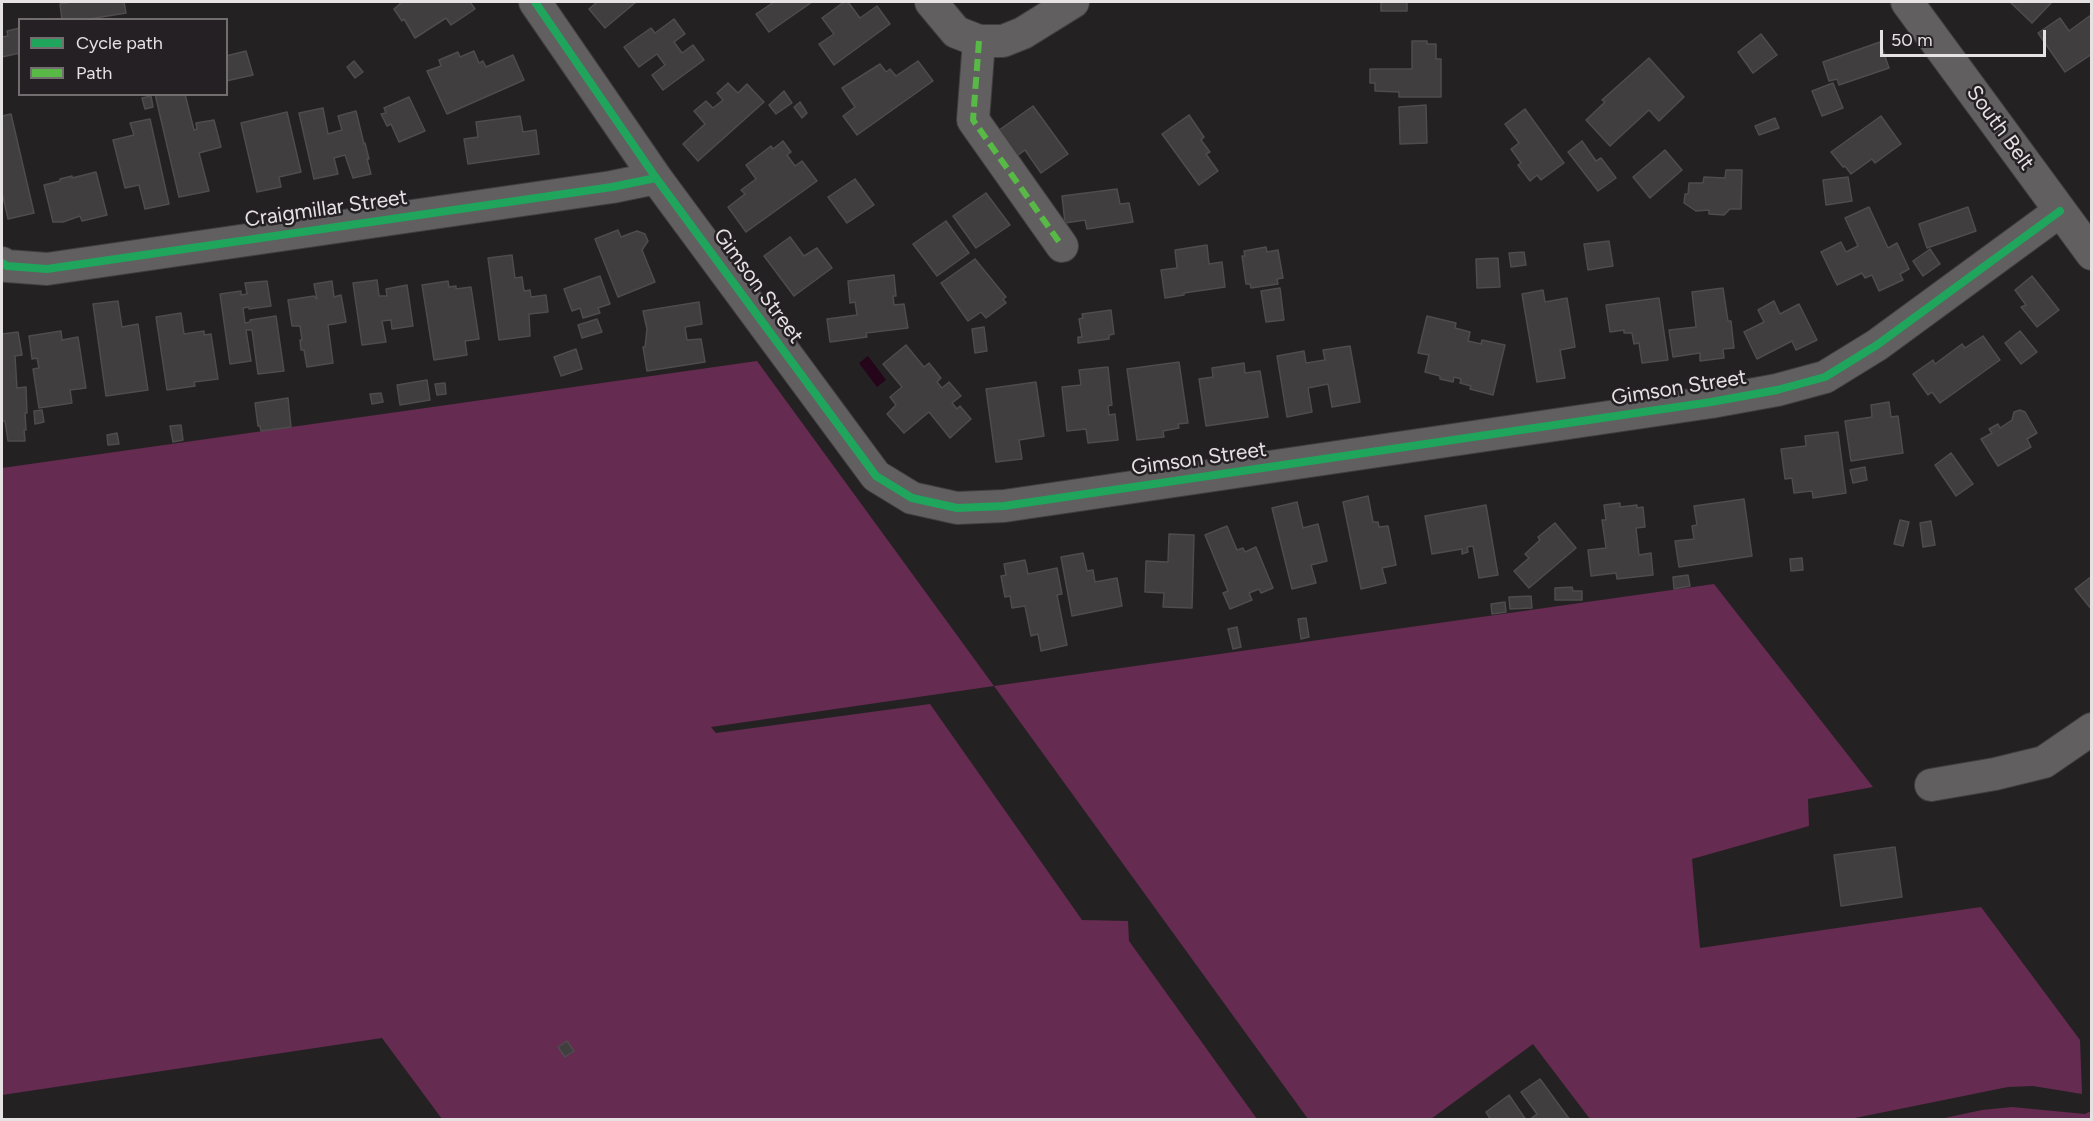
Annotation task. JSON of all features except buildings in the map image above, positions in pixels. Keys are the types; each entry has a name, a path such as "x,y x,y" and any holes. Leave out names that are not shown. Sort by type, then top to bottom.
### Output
{"street":[{"name":"Gimson Street","path":"535,2 656,178 876,476 912,498 957,508 1004,506 1711,402 1777,390 1825,376 1877,345 2060,211"},
{"path":"931,2 956,32 979,41 1003,41 1023,33 1073,2"},
{"name":"South Belt","path":"1907,2 2091,254"},
{"path":"979,41 973,120 1062,246"},
{"name":"Craigmillar Street","path":"2,263 7,266 47,269 612,187 656,178"},
{"path":"1931,785 1995,774 2044,762 2091,729"}],"shaded area":[{"path":"868,356 886,380 877,387 859,363"},
{"path":"757,361 994,686 711,727 716,733 930,704 1082,920 1128,921 1129,941 1257,1119 442,1119 382,1038 2,1095 2,468"},
{"path":"1714,584 1873,787 1808,799 1809,826 1692,859 1700,948 1981,907 2080,1040 2082,1094 2033,1086 2008,1087 1850,1119 1590,1119 1533,1044 1431,1119 1308,1119 994,686"},
{"path":"2012,1107 2085,1114 2091,1111 2091,1119 1940,1119 1982,1110"}],"marked path":[{"path":"979,41 973,120 1062,246"}],"cycle path":[{"path":"535,2 656,178 876,476 912,498 957,508 1004,506 1711,402 1777,390 1825,377 1877,345 2060,211"},
{"path":"2,263 7,266 47,269 612,187 656,178"}]}
